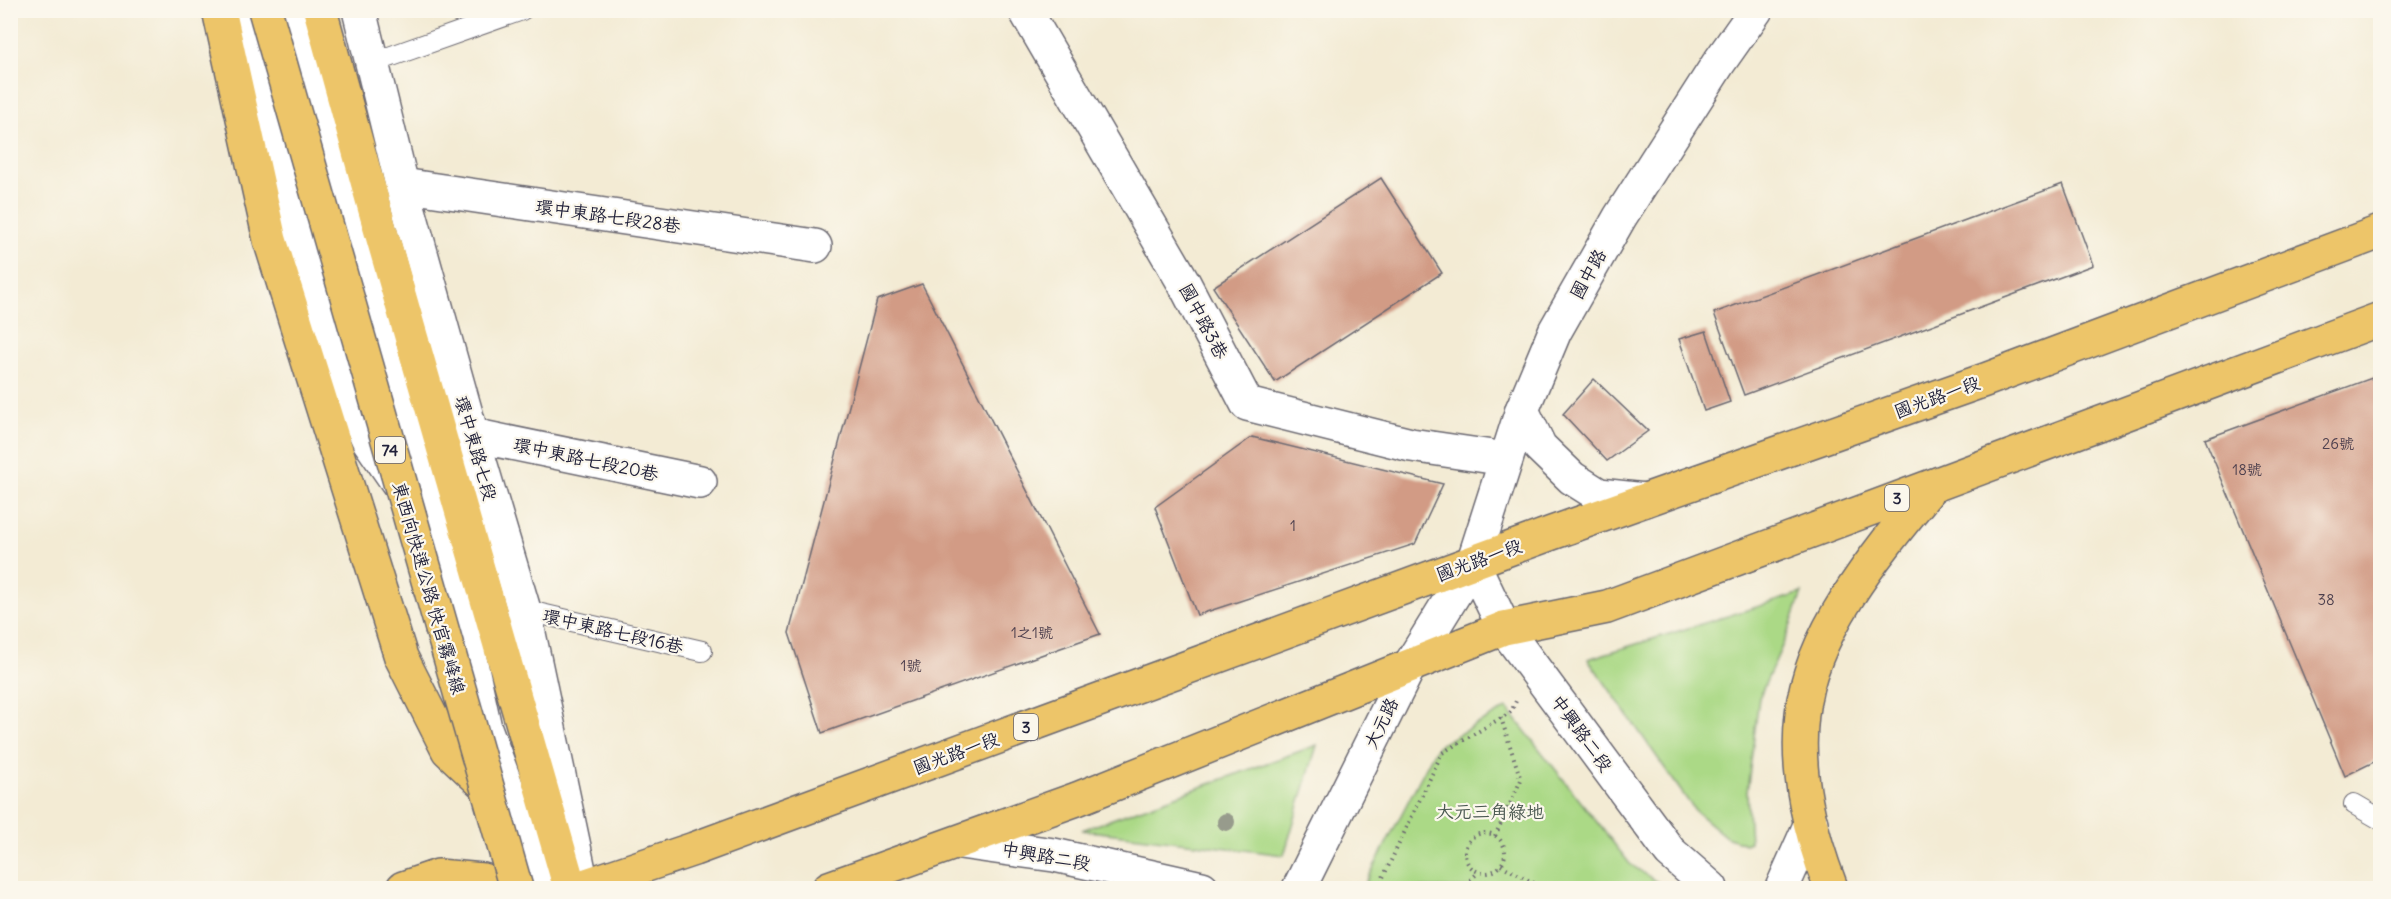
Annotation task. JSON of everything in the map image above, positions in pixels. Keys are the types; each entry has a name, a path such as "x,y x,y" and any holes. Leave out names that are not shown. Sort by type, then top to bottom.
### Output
{"main road":[{"path":"219,10 270,240 401,657 448,750 485,784"},
{"name":"東西向快速公路 快官霧峰線","path":"265,10 514,888"},
{"path":"321,10 380,225 579,888"},
{"name":"國光路一段","path":"579,888 694,849 1645,500 1984,380 2380,232"},
{"name":"3","path":"829,888 1077,799 1504,628 1607,607 2380,319"},
{"path":"1831,888 1815,846 1801,776 1802,713 1813,668 1832,622 1889,538 1934,485"},
{"path":"403,888 438,876 477,879 514,888"}],"street":[{"path":"241,10 338,371 369,441 447,553"},
{"path":"296,10 447,553 485,728 544,888"},
{"name":"環中東路七段","path":"359,10 402,185 524,610 579,888"},
{"name":"國中路3巷","path":"1025,10 1184,283 1247,404 1411,445 1506,459"},
{"name":"國中路","path":"1473,563 1522,410 1555,331 1620,216 1718,64 1756,10"},
{"name":"環中東路七段28巷","path":"402,185 815,246"},
{"path":"1522,410 1540,447 1572,478 1599,495 1645,500"},
{"name":"環中東路七段20巷","path":"472,435 700,482"},
{"name":"中興路二段","path":"1473,563 1504,628 1670,852 1711,888"},
{"name":"大元路","path":"1299,888 1410,665 1473,563"},
{"path":"1782,888 1811,823"},
{"name":"中興路二段","path":"960,842 1054,855 1202,888"}],"lane":[{"path":"372,63 522,10"},
{"name":"環中東路七段16巷","path":"524,610 702,651"},
{"path":"2354,804 2380,819"}],"path":[{"path":"1378,888 1442,753 1511,712 1521,690"},
{"path":"1495,836 1521,780 1501,718"},
{"path":"1488,833 1495,836 1504,846 1505,853 1501,865 1491,873 1479,873 1473,870 1465,860 1466,846 1475,835 1488,833"},
{"path":"1501,865 1543,888"},
{"path":"1461,888 1479,873"}],"green space":[{"path":"1802,593 1787,635 1759,698 1747,792 1750,842 1745,844 1726,837 1695,811 1588,659"},
{"name":"大元三角綠地","path":"1507,708 1630,864 1666,888 1363,888 1437,746"},
{"path":"1317,745 1284,855 1082,830"}],"building":[{"path":"1381,178 1442,273 1275,382 1213,287"},
{"path":"2063,184 2093,265 1744,395 1714,313"},
{"path":"922,284 1100,634 822,733 789,633 877,300"},
{"path":"1706,331 1730,402 1704,411 1679,339"},
{"path":"2380,375 2380,759 2345,776 2205,439"},
{"path":"1594,379 1648,431 1607,461 1563,414"},
{"path":"1252,437 1443,484 1415,544 1197,615 1155,507"}]}
